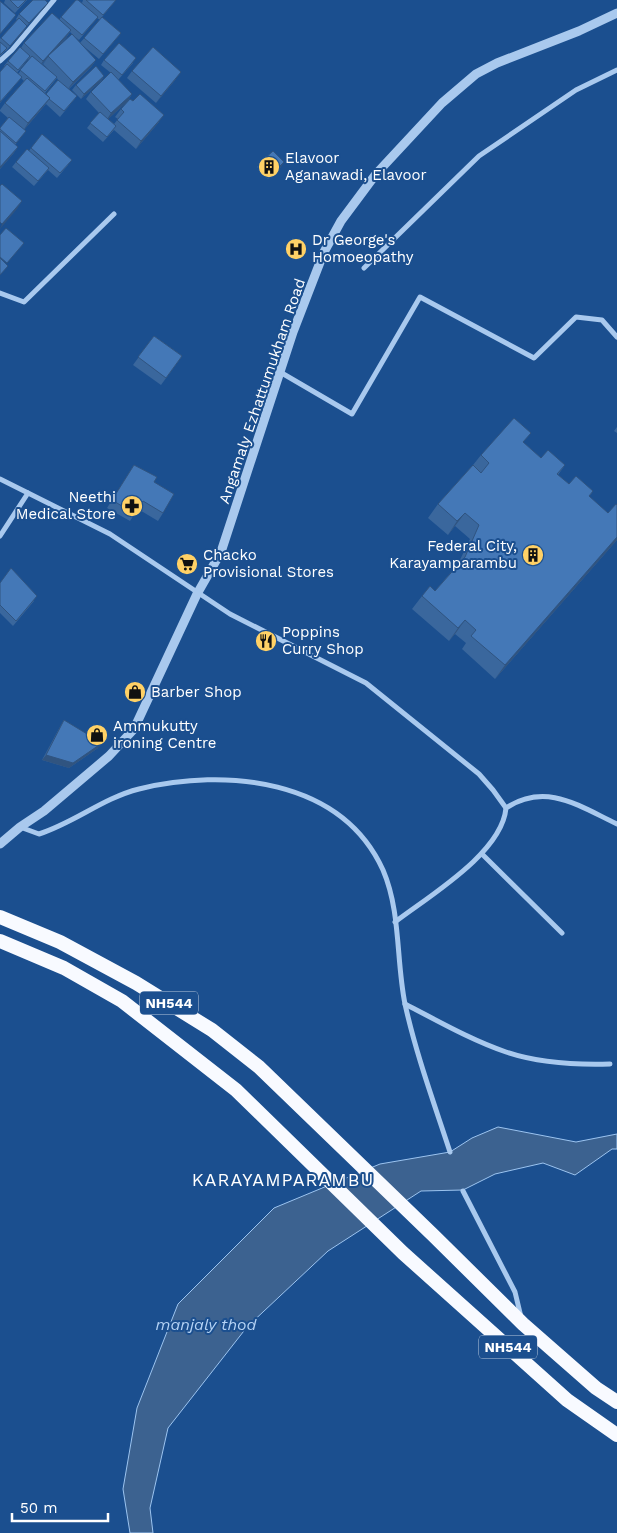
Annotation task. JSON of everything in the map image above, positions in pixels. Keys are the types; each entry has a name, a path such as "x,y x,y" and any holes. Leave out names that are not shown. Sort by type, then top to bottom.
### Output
{"highway":[{"name":"NH544","path":"0,917 60,942 136,983 212,1030 259,1067 523,1324 596,1388 617,1402"},
{"name":"NH544","path":"0,940 64,968 122,1001 236,1090 403,1253 567,1400 617,1435"}],"street":[{"path":"0,61 12,50 54,0"},
{"name":"Angamaly Ezhattumukham Road","path":"0,844 20,827 44,812 110,756 134,729 197,594 221,552 280,372 324,252 340,221 376,174 412,133 476,74 497,63 579,31 617,13"},
{"path":"364,268 479,156 576,90 617,70"},
{"path":"0,293 24,302 114,214"},
{"path":"280,372 352,414 420,297 534,358 576,317 602,320 617,337"},
{"path":"0,479 110,534 197,594 263,632 349,673 382,694 478,774 506,808"},
{"path":"0,536 28,493"},
{"path":"20,827 36,834 44,833 100,803 137,790 221,779 266,783 308,798 332,811 354,830 371,849 383,871 395,922 405,1004 418,1056 450,1152"},
{"path":"395,922 482,854 502,825 506,808 518,800 542,795 572,803 617,824"},
{"path":"482,854 562,933"},
{"path":"405,1004 470,1037 506,1052 562,1063 610,1064"},
{"path":"463,1191 515,1292 523,1324"}],"water":[{"name":"manjaly thod","path":"498,1127 576,1142 617,1134 617,1149 612,1149 575,1175 543,1163 495,1174 463,1190 421,1191 328,1251 247,1327 168,1428 150,1508 153,1533 130,1533 123,1489 137,1408 178,1304 274,1208 380,1164 450,1152 472,1138"}],"building":[{"path":"10,0 26,0 18,8"},
{"path":"33,0 45,0 48,3 29,23 19,14"},
{"path":"76,0 98,17 82,35 61,17"},
{"path":"86,0 116,0 103,15"},
{"path":"0,1 16,15 0,34"},
{"path":"52,13 71,30 43,61 24,43"},
{"path":"102,17 121,33 103,54 84,38"},
{"path":"19,18 27,26 10,46 1,38"},
{"path":"72,34 96,60 73,82 48,56"},
{"path":"0,42 7,48 0,55"},
{"path":"119,43 136,58 122,75 104,60"},
{"path":"20,47 30,56 18,70 8,61"},
{"path":"153,47 181,72 161,96 132,71"},
{"path":"32,56 57,77 45,91 20,70"},
{"path":"7,64 22,77 0,102 0,72"},
{"path":"96,66 104,76 84,94 76,85"},
{"path":"111,72 132,94 111,113 91,92"},
{"path":"27,78 50,98 28,123 5,103"},
{"path":"58,80 77,96 64,111 49,99 46,94"},
{"path":"140,94 164,115 141,141 117,120 124,112 121,109 130,99 133,101"},
{"path":"100,112 116,126 107,137 90,123"},
{"path":"9,117 26,131 16,143 0,129"},
{"path":"0,131 18,147 0,167"},
{"path":"42,134 72,160 60,173 31,148"},
{"path":"27,149 49,168 38,181 16,162"},
{"path":"273,151 284,162 272,174 261,162"},
{"path":"2,184 22,201 2,224 0,222 0,186"},
{"path":"6,228 24,243 7,263 0,257 0,235"},
{"path":"0,258 8,266 0,275"},
{"path":"154,336 182,356 166,378 138,357"},
{"name":"Federal City, Karayamparambu","path":"514,418 531,433 523,442 541,458 548,450 565,465 557,474 569,484 576,476 593,491 589,496 608,513 617,505 617,537 505,665 471,636 476,630 465,620 458,628 422,596 430,586 435,591 465,557 479,525 465,513 457,521 438,504 473,465 481,473 489,463 481,455"},
{"path":"134,465 157,477 154,482 174,494 163,513 143,501 135,514 112,500"},
{"path":"11,568 37,596 16,621 0,605 0,583"},
{"path":"64,720 102,743 73,763 46,755"}],"place":[{"name":"Elavoor Aganawadi, Elavoor","path":"269,167"},
{"name":"Dr George's Homoeopathy","path":"296,249"},
{"name":"Neethi Medical Store","path":"132,506"},
{"name":"Federal City, Karayamparambu","path":"533,555"},
{"name":"Chacko Provisional Stores","path":"187,564"},
{"name":"Poppins Curry Shop","path":"266,641"},
{"name":"Barber Shop","path":"135,692"},
{"name":"Ammukutty ironing Centre","path":"97,735"}],"district":[{"name":"KARAYAMPARAMBU","path":"283,1179"}]}
